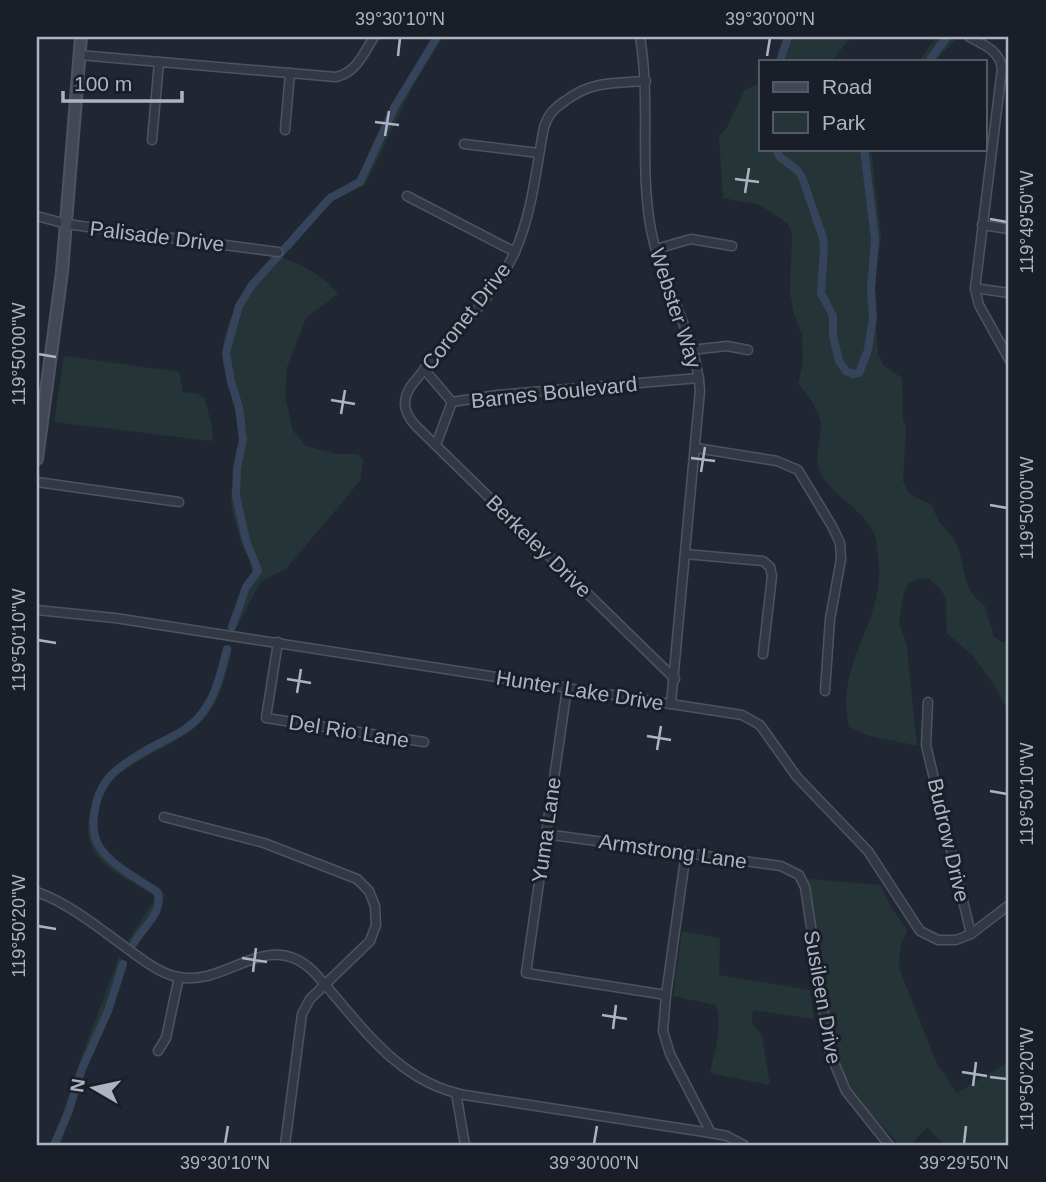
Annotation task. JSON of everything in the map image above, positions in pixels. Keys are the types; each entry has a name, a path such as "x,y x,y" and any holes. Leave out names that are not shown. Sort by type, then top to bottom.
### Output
{"main road":[{"path":"37,459 40,418 60,289 80,37"}],"street":[{"path":"79,55 343,75 355,67 374,37"},
{"name":"Webster Way","path":"640,37 646,80 645,153 650,225 699,378 696,448 671,704"},
{"path":"970,37 992,49 999,57 1002,68 975,288 979,305 1009,359"},
{"path":"152,140 159,62"},
{"path":"285,130 290,73"},
{"name":"Coronet Drive","path":"436,445 411,421 404,409 407,392 494,287 515,252 527,217 544,127 550,114 577,92 596,85 646,80"},
{"path":"999,96 1009,101"},
{"path":"464,144 540,153"},
{"path":"407,196 515,252"},
{"name":"Palisade Drive","path":"37,216 66,224 278,252"},
{"path":"982,225 1009,229"},
{"path":"656,249 691,239 732,246"},
{"path":"975,288 1009,293"},
{"path":"691,350 727,346 748,350"},
{"name":"Barnes Boulevard","path":"424,369 452,402 497,395 699,378"},
{"path":"436,445 452,402"},
{"name":"Berkeley Drive","path":"436,445 675,679"},
{"path":"696,448 777,461 798,470 832,526 840,543 841,559 830,619 825,691"},
{"path":"37,482 179,502"},
{"path":"685,554 763,561 770,568 772,576 763,654"},
{"name":"Hunter Lake Drive","path":"37,610 115,618 278,642 742,715 760,725 797,777 868,851 920,931 929,937 947,941 971,934"},
{"name":"Del Rio Lane","path":"278,642 266,718 424,742"},
{"name":"Yuma Lane","path":"567,688 526,973 666,995"},
{"name":"Budrow Drive","path":"928,702 926,745 971,934"},
{"path":"164,817 264,843 357,879 369,891 375,906 374,933 365,948 310,999 302,1014 285,1145"},
{"name":"Armstrong Lane","path":"545,834 781,866 799,875"},
{"path":"686,852 663,1019 666,1043 711,1133"},
{"name":"Susileen Drive","path":"799,875 805,887 830,1054 846,1091 889,1145"},
{"path":"37,892 59,902 157,969 179,977 203,978 260,956 281,954 301,961 326,984 398,1064 425,1082 456,1093 727,1136 744,1145"},
{"path":"971,934 1009,905"},
{"path":"158,1051 166,1038 179,977"},
{"path":"456,1093 464,1145"}],"green space":[{"path":"436,37 443,37 414,84 365,185 329,204 290,250 281,247 329,194 357,178 363,171 392,107"},
{"path":"784,37 851,37 833,60 776,60"},
{"path":"937,37 950,37 955,40 936,60 920,60"},
{"path":"759,83 759,150 871,150 881,236 874,293 878,354 883,365 902,378 903,420 906,427 903,481 908,493 933,506 938,519 956,543 968,585 977,600 985,606 994,637 1002,642 1009,642 1009,714 996,688 974,657 947,633 946,600 941,589 929,579 920,578 909,583 904,592 899,622 907,647 917,746 873,737 849,726 846,703 848,682 869,622 879,580 876,538 863,517 831,488 818,467 821,424 817,411 798,384 803,363 802,334 794,314 790,292 792,234 787,223 760,205 723,198 719,136 726,129 745,90"},
{"path":"276,256 310,270 338,294 306,318 287,367 285,395 293,431 306,446 336,454 358,454 363,460 360,481 286,569 261,581 235,630 229,628 247,590 252,569 232,509 239,431 225,373 224,340 228,324 244,294"},
{"path":"64,356 179,372 183,392 198,394 205,399 212,425 212,441 54,422"},
{"path":"223,647 232,649 227,670 221,690 205,717 183,736 112,780 102,796 96,814 96,833 103,849 165,894 159,912 136,946 128,941 153,902 154,895 113,871 99,858 89,838 91,811 103,785 122,763 180,730 199,712 213,686"},
{"path":"808,879 880,885 908,931 902,944 899,968 937,1064 957,1093 1009,1062 1009,1145 944,1145 927,1127 911,1145 900,1145 867,1110 852,1090 833,1038"},
{"path":"682,931 720,938 719,975 810,990 814,1019 753,1010 752,1023 762,1036 770,1085 710,1073 719,1021 715,1005 673,996"},
{"path":"119,957 126,962 114,1001 79,1086 62,1141 60,1145 52,1145 83,1053"}],"waterway":[{"path":"232,627 246,587 258,571 246,540 236,496 237,468 243,440 239,407 226,353 239,306 252,285 330,198 360,182 395,106 437,37"},
{"path":"780,60 788,37"},
{"path":"930,60 946,38"},
{"path":"776,150 780,157 802,177 823,238 821,293 833,316 833,336 839,361 846,371 853,374 859,373 868,350 873,317 871,289 875,239 864,150"},
{"path":"134,943 156,912 159,899 157,892 117,865 99,846 94,830 96,803 107,780 115,772 145,751 181,732 199,717 214,693 227,649"},
{"path":"54,1145 82,1069 108,1011 123,964"}]}
